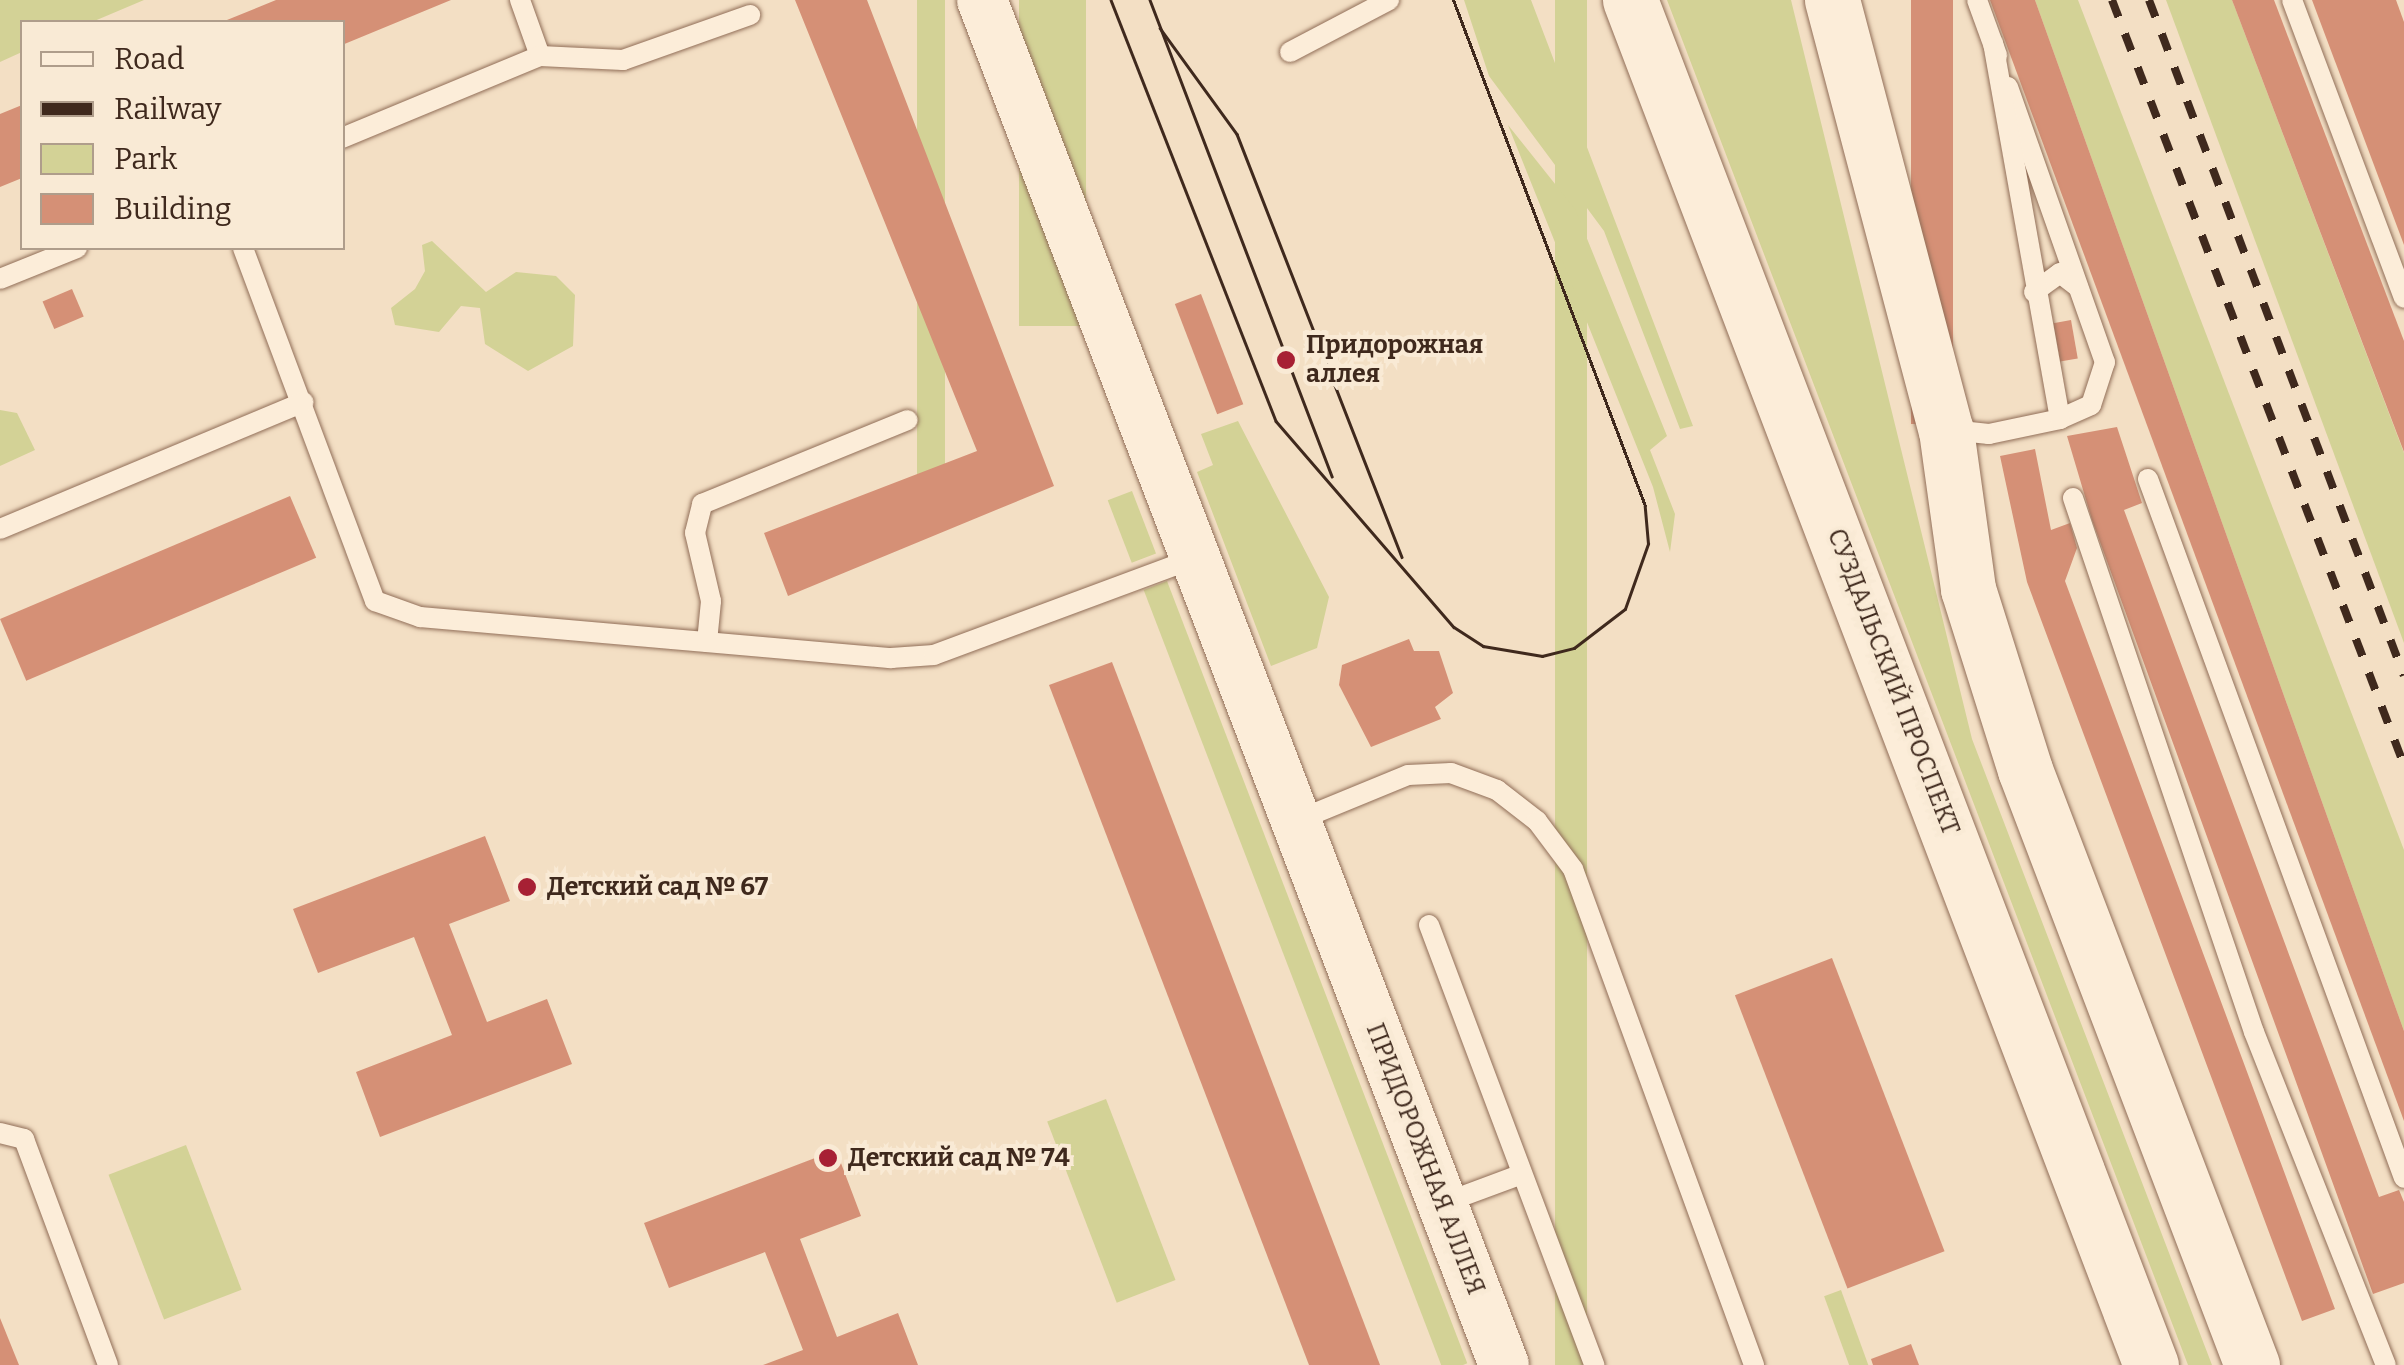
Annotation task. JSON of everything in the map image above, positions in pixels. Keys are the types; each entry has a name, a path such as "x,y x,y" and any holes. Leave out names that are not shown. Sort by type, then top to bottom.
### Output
{"main road":[{"name":"СУЗДАЛЬСКИЙ ПРОСПЕКТ","path":"1630,0 2151,1365"},
{"path":"1832,0 1946,430 1968,589 2025,770 2252,1365"}],"street":[{"name":"ПРИДОРОЖНАЯ АЛЛЕЯ","path":"982,0 1504,1365"}],"lane":[{"path":"520,0 540,56"},
{"path":"1290,52 1389,0"},
{"path":"1946,430 1989,434 2060,419 2104,388 2106,362 1977,0"},
{"path":"2292,0 2404,298"},
{"path":"345,137 540,56 622,60 750,15"},
{"path":"1993,43 2034,292 2060,419"},
{"path":"0,279 72,250"},
{"path":"245,250 375,600 420,617 706,642 934,655 1195,558"},
{"path":"2034,292 2060,272 2079,288"},
{"path":"0,529 304,402"},
{"path":"706,642 711,601 696,532 702,504 908,420"},
{"path":"2148,480 2404,1178"},
{"path":"2073,498 2254,1032 2386,1365"},
{"path":"1296,821 1408,775 1450,773 1497,790 1536,822 1573,870 1754,1365"},
{"path":"1429,925 1594,1365"},
{"path":"0,1132 24,1138 108,1365"},
{"path":"1442,1204 1522,1174"}],"green space":[{"path":"0,0 144,0 97,20 20,20 20,53 0,62"},
{"path":"917,0 945,0 945,525 917,525"},
{"path":"1019,0 1086,0 1086,326 1019,326"},
{"path":"1464,0 1531,0 1693,426 1680,429 1604,231 1489,76"},
{"path":"1555,0 1587,0 1587,1365 1555,1365"},
{"path":"1667,0 1791,0 1972,739 2212,1365 2188,1365"},
{"path":"2035,0 2078,0 2404,850 2404,1031"},
{"path":"2166,0 2232,0 2404,453 2404,643"},
{"path":"1508,125 1575,209 1667,436 1650,450 1675,514 1670,552 1653,487"},
{"path":"432,241 486,292 516,272 556,276 575,295 573,346 528,371 485,344 480,308 461,306 439,332 395,325 391,308 415,289 425,271 422,245"},
{"path":"0,410 17,413 35,450 0,466"},
{"path":"1238,421 1329,597 1317,648 1271,666 1197,472 1213,465 1201,434"},
{"path":"1132,491 1156,554 1132,563 1108,500"},
{"path":"1167,581 1467,1363 1441,1365 1144,590"},
{"path":"1106,1099 1176,1280 1117,1303 1047,1122"},
{"path":"186,1145 242,1290 164,1319 109,1175"},
{"path":"1841,1290 1868,1365 1849,1365 1824,1296"}],"building":[{"path":"276,0 451,0 345,44 345,20 227,20"},
{"path":"795,0 867,0 1054,486 788,596 764,533 977,451"},
{"path":"1911,0 1953,0 1953,424 1911,424"},
{"path":"1990,0 2035,0 2404,1031 2404,1121"},
{"path":"2232,0 2274,0 2404,341 2404,452"},
{"path":"2312,0 2396,0 2404,22 2404,245"},
{"path":"20,106 20,179 0,187 0,114"},
{"path":"72,289 84,317 54,329 43,302"},
{"path":"1201,294 1243,404 1217,414 1175,304"},
{"path":"2071,320 2078,358 2060,362 2053,323"},
{"path":"2117,427 2142,503 2124,510 2379,1197 2399,1190 2404,1202 2404,1283 2373,1294 2092,520 2067,436"},
{"path":"2035,449 2051,530 2070,523 2077,548 2065,581 2335,1309 2302,1321 2027,582 2000,456"},
{"path":"290,496 316,558 26,681 0,619"},
{"path":"1409,639 1414,651 1439,651 1453,693 1435,707 1441,719 1371,747 1339,685 1342,665"},
{"path":"1112,662 1380,1365 1309,1365 1049,685"},
{"path":"485,836 510,901 449,924 487,1022 547,999 572,1064 380,1137 356,1072 452,1035 414,937 318,973 293,909"},
{"path":"1832,958 1945,1251 1847,1288 1735,995"},
{"path":"836,1150 861,1216 800,1239 837,1337 898,1313 918,1365 763,1365 803,1350 765,1252 669,1288 644,1223"},
{"path":"0,1318 19,1365 0,1365"},
{"path":"1911,1344 1919,1365 1873,1365 1871,1359"}],"tram line":[{"path":"1111,0 1276,421 1454,627 1483,646 1542,656 1574,648 1625,609 1648,544 1645,506 1453,0"},
{"path":"1150,0 1332,476"},
{"path":"1160,28 1237,134 1402,557"}],"railway":[{"path":"2112,0 2404,765"},
{"path":"2149,0 2404,676"}],"place":[{"name":"Придорожная аллея","path":"1286,360"},
{"name":"Детский сад № 67","path":"527,887"},
{"name":"Детский сад № 74","path":"828,1158"}]}
